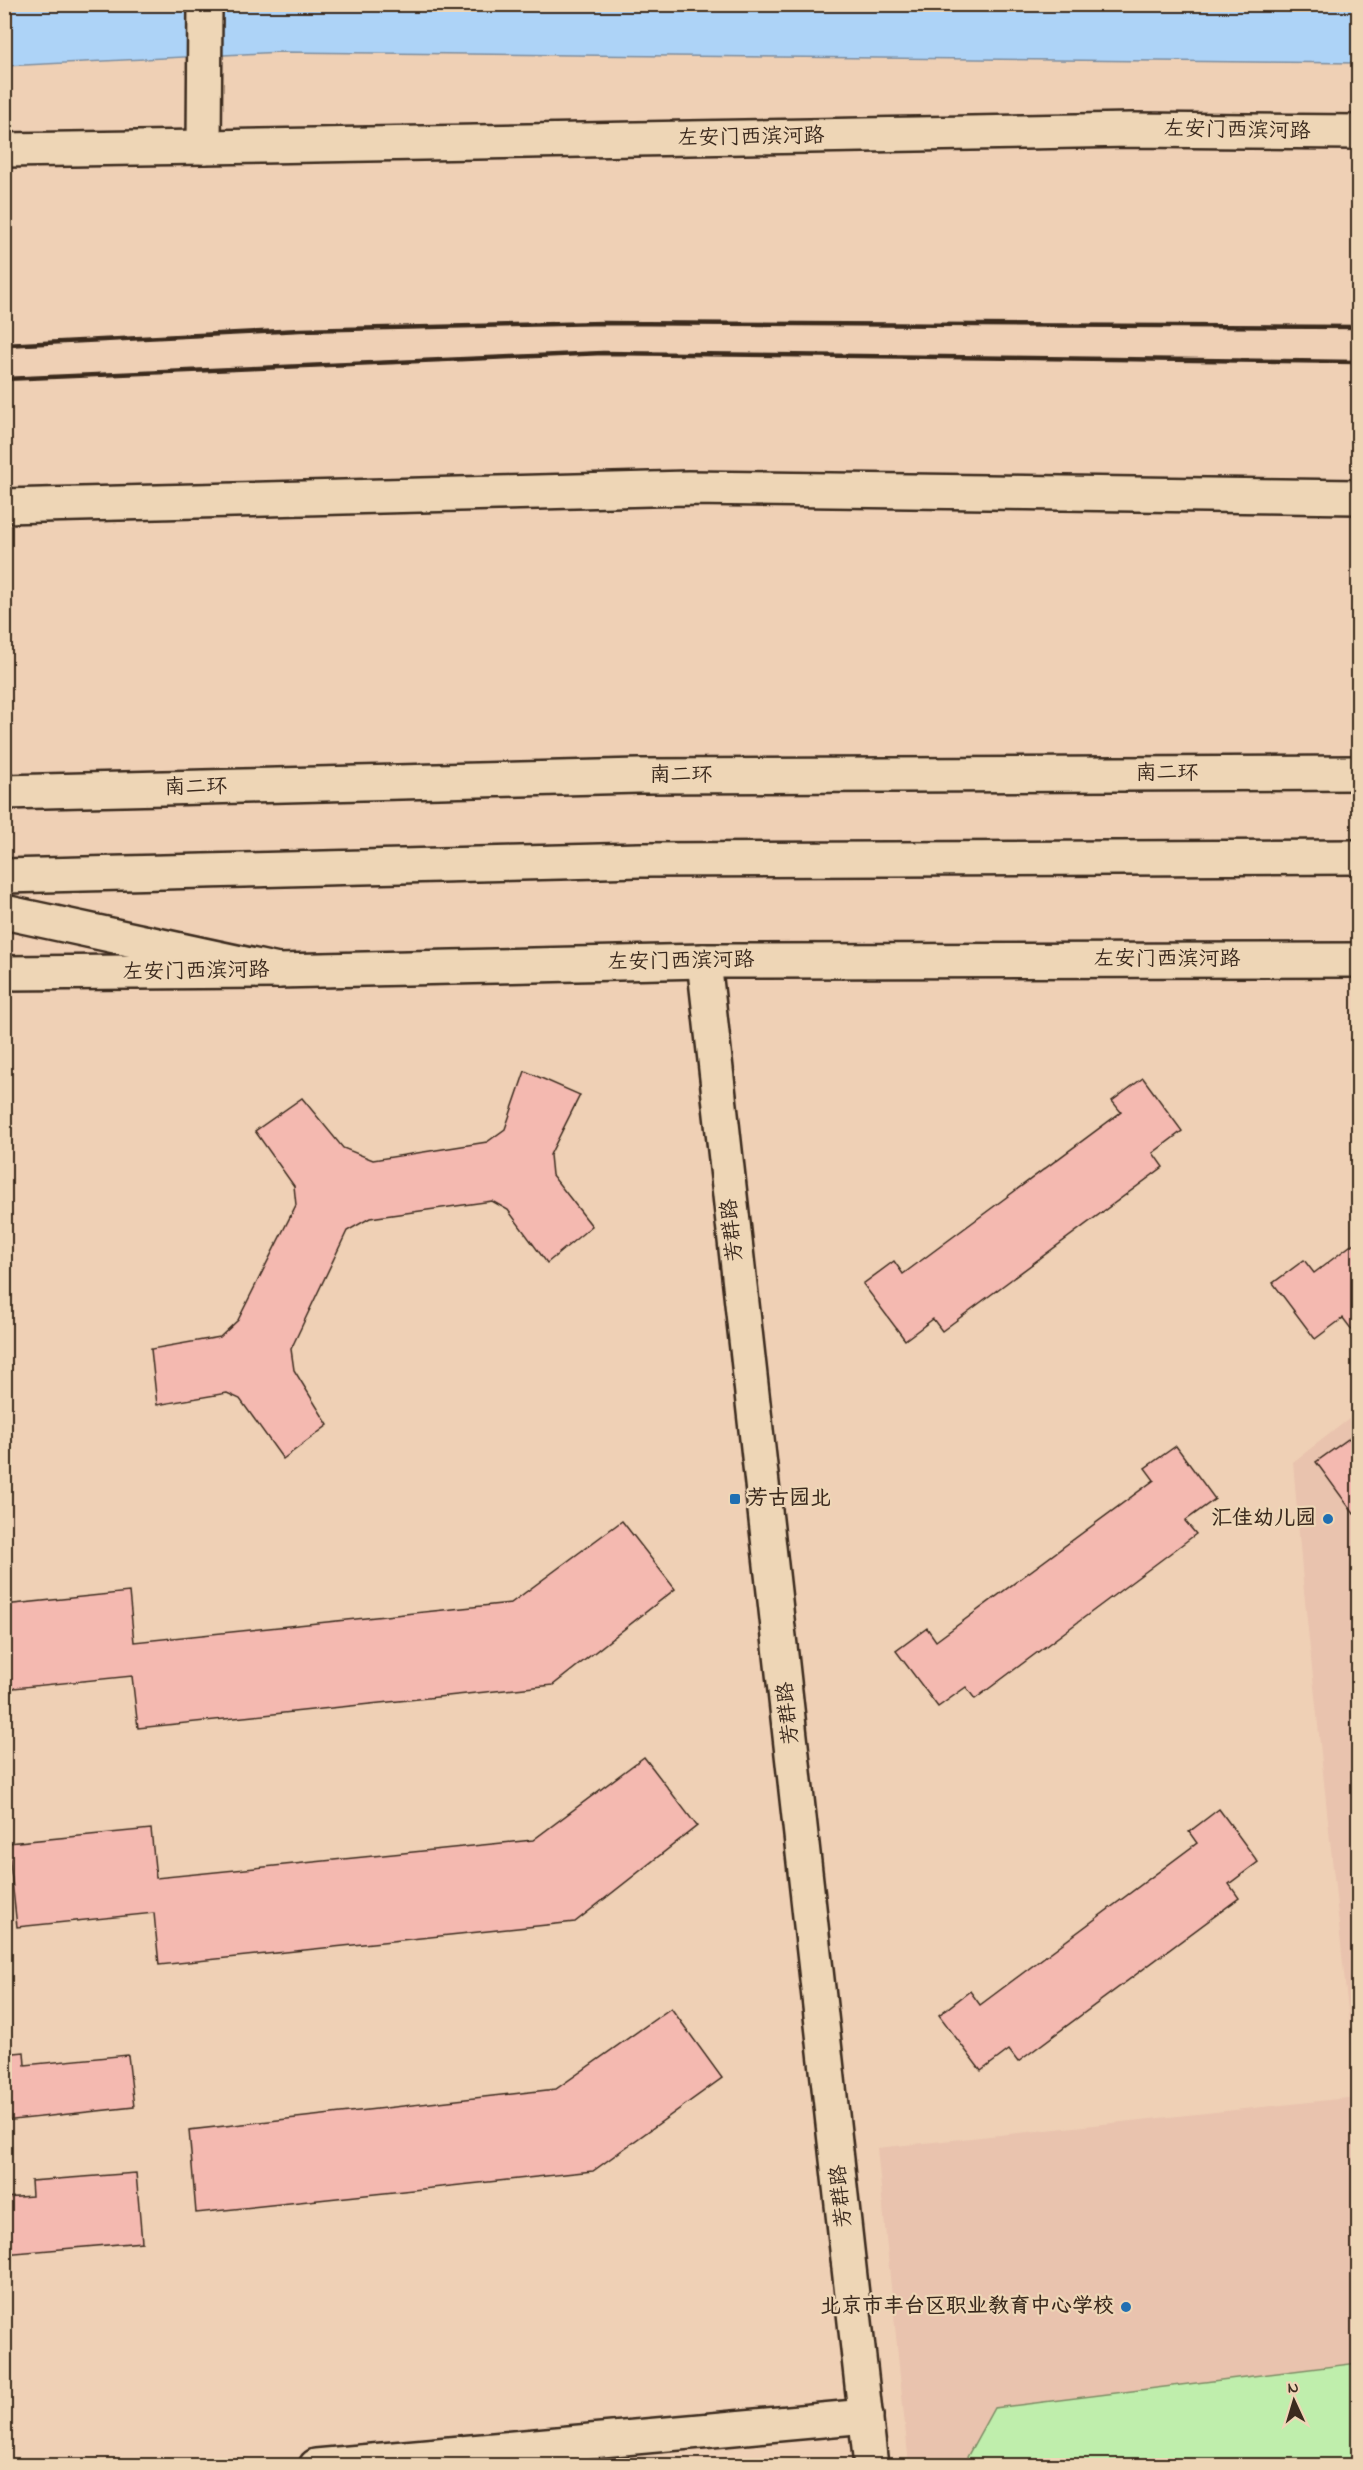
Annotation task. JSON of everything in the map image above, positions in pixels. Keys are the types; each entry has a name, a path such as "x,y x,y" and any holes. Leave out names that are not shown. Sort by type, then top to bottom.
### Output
{"main road":[{"path":"204,147 205,4"},
{"name":"左安门西滨河路","path":"4,150 1132,130 1359,132"},
{"path":"4,506 688,488 1359,497"},
{"name":"南二环","path":"4,792 639,776 1359,773"},
{"path":"4,876 640,860 1359,857"},
{"path":"4,912 278,971"},
{"name":"左安门西滨河路","path":"4,973 278,971 704,961 1359,960"},
{"name":"芳群路","path":"704,961 871,2466"},
{"path":"316,2466 866,2416"}],"shaded area":[{"name":"北京市丰台区职业教育中心学校","path":"1358,1412 1358,2465 909,2465 877,2148 1357,2097 1303,1582 1293,1462"}],"green space":[{"path":"1358,2363 1358,2465 967,2465 966,2459 994,2408"}],"water":[{"path":"5,4 1358,5 1358,63 281,52 5,66"}],"building":[{"path":"525,1071 580,1095 550,1155 552,1175 592,1226 547,1263 508,1210 492,1201 370,1218 347,1231 291,1349 294,1370 328,1425 283,1459 240,1399 227,1393 157,1405 151,1349 220,1337 238,1320 296,1205 294,1186 255,1131 302,1098 343,1148 373,1160 487,1142 505,1129"},
{"path":"1143,1078 1182,1131 1153,1153 1163,1167 942,1331 933,1319 905,1340 863,1284 894,1261 903,1274 1121,1112 1112,1101"},
{"path":"1358,1240 1358,1325 1352,1330 1343,1318 1315,1339 1273,1283 1304,1260 1314,1273"},
{"path":"1358,1432 1358,1511 1354,1514 1316,1462"},
{"path":"1176,1446 1215,1499 1185,1521 1196,1534 975,1699 966,1687 938,1707 896,1651 927,1628 936,1641 1154,1480 1145,1468"},
{"path":"622,1521 675,1589 553,1685 138,1728 132,1676 4,1689 4,1605 129,1592 134,1642 511,1603"},
{"path":"644,1757 697,1826 575,1922 159,1965 154,1913 17,1927 8,1843 151,1829 156,1878 533,1840"},
{"path":"1219,1809 1258,1862 1229,1884 1239,1898 1018,2062 1009,2050 981,2071 939,2015 970,1991 980,2005 1197,1843 1189,1832"},
{"path":"671,2008 722,2078 593,2171 196,2213 189,2130 556,2089"},
{"path":"24,2052 25,2065 128,2055 134,2107 4,2121 4,2054"},
{"path":"136,2173 142,2242 4,2254 4,2198 32,2196 31,2181"}],"railway":[{"path":"4,345 300,330 603,323 1358,327"},
{"path":"4,379 603,353 1358,362"}],"place":[{"name":"芳古园北","path":"735,1499"},
{"name":"汇佳幼儿园","path":"1328,1519"},
{"name":"北京市丰台区职业教育中心学校","path":"1126,2307"}]}
